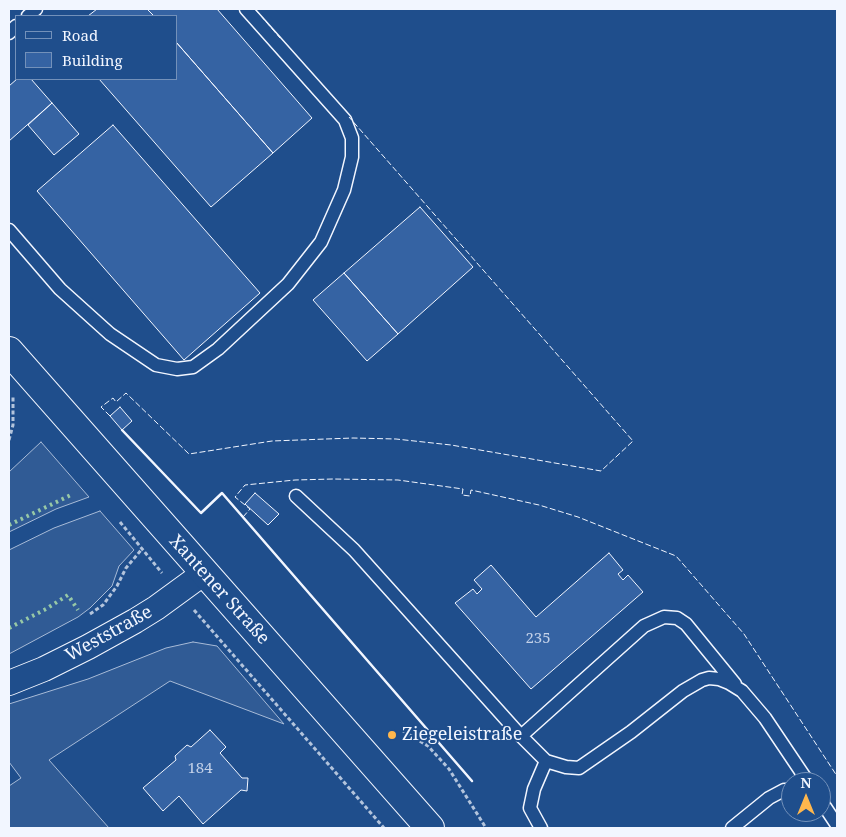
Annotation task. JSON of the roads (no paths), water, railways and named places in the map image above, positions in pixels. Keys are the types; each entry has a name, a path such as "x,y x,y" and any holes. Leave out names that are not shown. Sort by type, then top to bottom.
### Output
{"main road":[{"name":"Xantener Straße","path":"9,351 430,828"}],"street":[{"name":"Weststraße","path":"9,684 88,647 135,621 204,573"}],"lane":[{"path":"9,230 60,289 110,334 156,365 177,369 194,368 218,349 288,284 321,242 344,190 352,157 352,138 345,120 246,9"},
{"path":"296,496 360,556 520,736 546,761 566,767 580,768 631,732 683,691 702,680 709,678 719,679 742,691"},
{"path":"520,736 644,626 664,616 677,618 686,624 765,718 801,772"},
{"path":"540,828 530,808 534,788 546,761"},
{"path":"732,828 769,798 781,792"}],"place":[{"name":"Ziegeleistraße","path":"392,735"}]}
